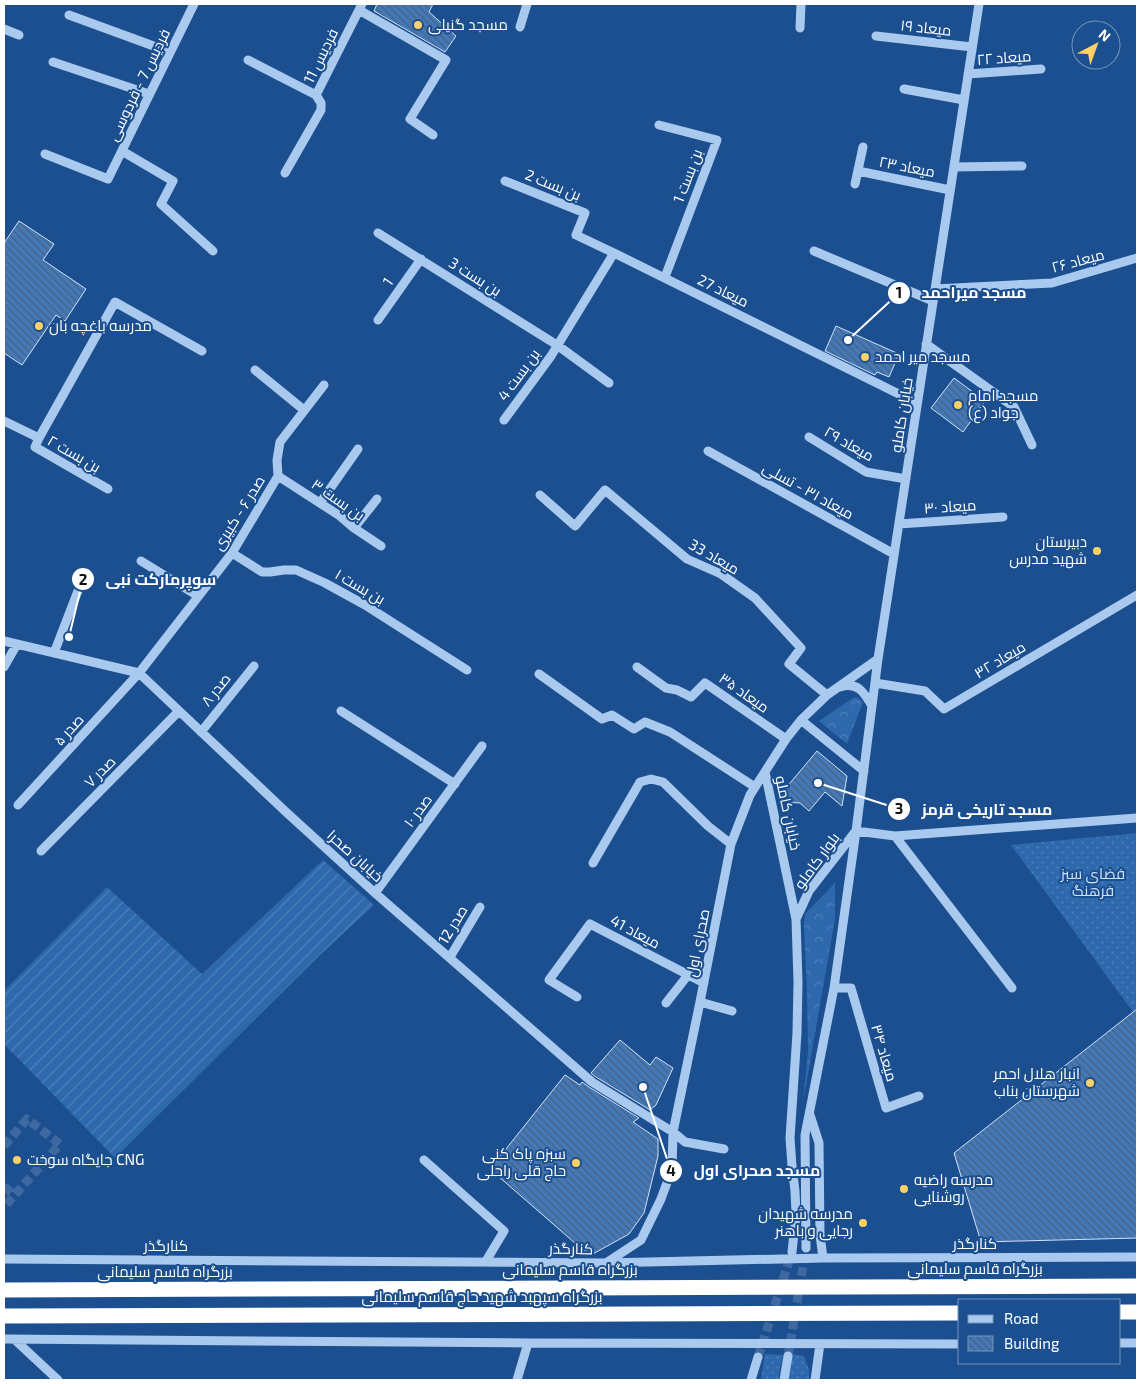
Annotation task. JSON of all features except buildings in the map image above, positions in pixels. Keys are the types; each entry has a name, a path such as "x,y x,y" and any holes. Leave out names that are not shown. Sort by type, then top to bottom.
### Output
{"highway":[{"name":"بزرگراه قاسم سلیمانی","path":"4,1290 1137,1286"},
{"path":"1121,1312 1137,1312"},
{"name":"بزرگراه سپهبد شهید حاج قاسم سلیمانی","path":"4,1316 958,1313"}],"street":[{"name":"فردیس 7 - فردوسی","path":"45,154 108,179 194,4"},
{"path":"520,26 527,4"},
{"path":"800,4 800,28"},
{"name":"خیابان کاملو","path":"856,832 878,659 979,4"},
{"path":"360,7 446,60 410,119 433,135"},
{"name":"فردیس 11","path":"285,173 321,110 321,103 316,95 360,7"},
{"path":"69,15 170,52"},
{"path":"4,29 18,35"},
{"name":"میعاد ۱۹","path":"876,36 972,47"},
{"path":"248,60 316,95"},
{"path":"53,62 150,94"},
{"name":"میعاد ۲۲","path":"968,74 1041,69"},
{"path":"904,89 964,100"},
{"name":"بن بست 1","path":"659,125 716,140 665,277"},
{"name":"میعاد ۲۳","path":"855,184 863,147"},
{"path":"122,151 173,181 162,204 213,251"},
{"path":"954,167 1022,166"},
{"name":"میعاد ۲۳","path":"858,171 950,190"},
{"name":"بن بست 2","path":"505,181 585,213 576,235 614,253"},
{"name":"بن بست 3","path":"378,233 557,345 608,383"},
{"path":"814,251 933,301"},
{"path":"557,345 614,253"},
{"name":"میعاد 27","path":"614,253 917,403"},
{"name":"میعاد ۲۶","path":"935,289 1052,283 1137,258"},
{"name":"1","path":"378,320 421,259"},
{"path":"4,420 39,438 115,302 202,351"},
{"path":"926,344 1014,407 1032,445"},
{"name":"بن بست 4","path":"504,420 557,345"},
{"path":"255,370 304,410"},
{"name":"صدر ۶ - کبیری","path":"139,673 232,553 278,476 277,460 280,442 324,385"},
{"name":"میعاد ۲۹","path":"809,437 866,472 906,479"},
{"name":"بن بست ۲","path":"39,438 35,447 108,489"},
{"path":"320,503 358,449"},
{"name":"میعاد ۳۱ - تسلی","path":"708,451 894,554"},
{"name":"بن بست ۳","path":"278,476 340,516 381,546"},
{"name":"میعاد 33","path":"540,495 575,526 605,490 686,559 721,574 755,598 801,648 789,664 827,695"},
{"path":"354,528 377,499"},
{"name":"میعاد ۳۰","path":"899,524 1003,517"},
{"name":"بن بست ۱","path":"232,553 262,572 296,570 325,583 366,605 467,670"},
{"path":"141,561 198,596"},
{"path":"54,653 81,583"},
{"name":"میعاد ۳۲","path":"875,683 925,690 944,709 1137,594"},
{"path":"4,641 139,673"},
{"path":"4,668 17,644"},
{"name":"صحرای اول","path":"606,1263 641,1240 661,1199 672,1169 673,1132 731,844 750,795 800,720 827,695 878,659"},
{"name":"صدر ۸","path":"200,732 254,666"},
{"name":"میعاد ۳۵","path":"637,667 666,688 677,690 690,697 705,683 786,739"},
{"name":"خیابان صحرا","path":"139,673 286,812 592,1082 673,1132 685,1142 724,1149"},
{"name":"صدر ۵","path":"18,805 139,673"},
{"path":"539,674 602,719 612,714 634,729 645,722 670,732 755,788"},
{"path":"838,688 850,685 855,686 864,694 872,706"},
{"name":"صدر ۷","path":"41,851 179,711"},
{"path":"341,711 455,784"},
{"path":"800,720 864,771"},
{"name":"صدر ۱۰","path":"375,892 482,746"},
{"name":"خیابان کاملو","path":"765,772 796,919"},
{"path":"593,863 640,782 650,779 663,782 708,826 731,844"},
{"path":"856,832 895,836 1137,818"},
{"name":"بلوار کاملو","path":"792,1252 796,1214 790,1138 797,1033 796,919 809,891 856,832"},
{"name":"بلوار کاملو","path":"806,1248 805,1135 834,988 856,832"},
{"path":"895,836 1012,988"},
{"name":"صدر 12","path":"450,957 480,907"},
{"name":"میعاد 41","path":"577,997 549,980 590,924 704,983"},
{"path":"666,1004 688,975"},
{"name":"میعاد ۳۴","path":"834,988 851,988 886,1108 919,1096"},
{"path":"700,1002 732,1011"},
{"name":"بلوار کاملو","path":"810,1114 819,1142 820,1236 823,1258"},
{"path":"424,1160 504,1232 486,1261"},
{"name":"کنارگذر","path":"4,1259 606,1263 823,1258 1137,1257"},
{"path":"4,1339 958,1344"},
{"path":"14,1339 58,1380"},
{"path":"517,1380 528,1343"},
{"path":"1121,1343 1137,1343"},
{"path":"815,1380 820,1344"},
{"path":"751,1380 758,1356"},
{"path":"784,1380 788,1356"}],"green space":[{"path":"857,697 863,702 847,744 819,721"},
{"name":"فضای سبز فرهنگ","path":"1137,833 1137,1008 1133,1012 1011,845"},
{"path":"323,860 374,905 321,954 115,1158 4,1044 4,991 107,887 202,974"},
{"path":"835,883 835,919 803,1102 808,1051 805,914"},
{"path":"765,1354 783,1355 778,1380 761,1380"},
{"path":"792,1354 804,1356 809,1370 809,1380 787,1380"}],"tunnel":[{"path":"4,1146 27,1119 60,1144 4,1207"},
{"path":"4,1187 15,1195"},
{"path":"788,1356 806,1248"},
{"path":"758,1357 792,1252"}],"place":[{"name":"مسجد گنیلی","path":"418,25"},
{"name":"مدرسه باغچه بان","path":"39,326"},
{"name":"مسجد میراحمد","path":"848,340"},
{"name":"مسجد میر احمد","path":"865,357"},
{"name":"مسجد امام جواد (ع)","path":"958,405"},
{"name":"دبیرستان شهید مدرس","path":"1097,551"},
{"name":"سوپرمارکت نبی","path":"69,637"},
{"name":"مسجد تاریخی قرمز","path":"818,783"},
{"name":"انبار هلال احمر شهرستان بناب","path":"1090,1083"},
{"name":"مسجد صحرای اول","path":"643,1087"},
{"name":"جایگاه سوخت CNG","path":"17,1160"},
{"name":"سبزه پاک کنی حاج قلی راحلی","path":"576,1163"},
{"name":"مدرسه راضیه روشنایی","path":"904,1189"},
{"name":"مدرسه شهیدان رجایی و باهنر","path":"863,1223"}]}
